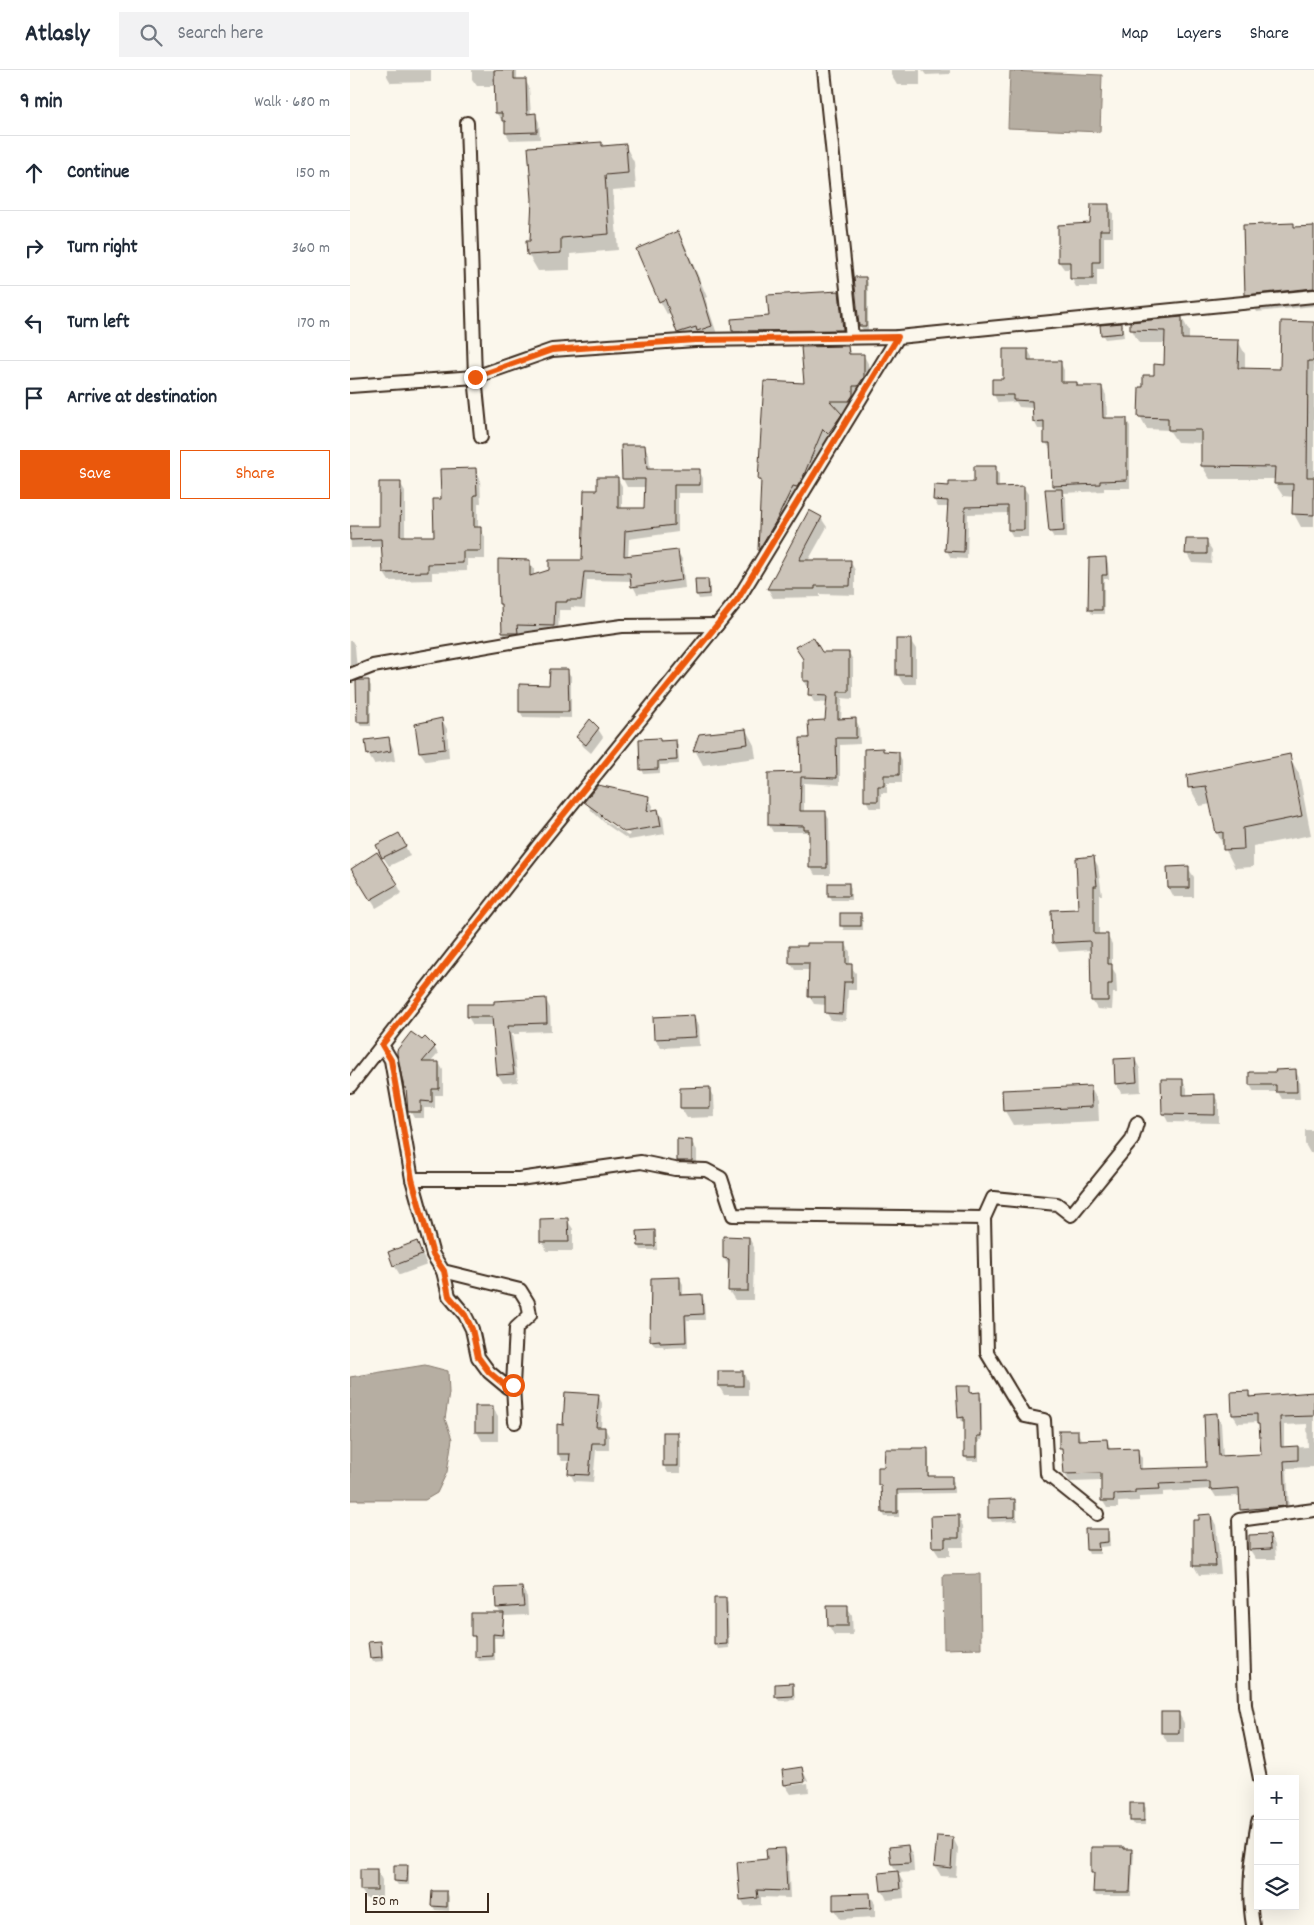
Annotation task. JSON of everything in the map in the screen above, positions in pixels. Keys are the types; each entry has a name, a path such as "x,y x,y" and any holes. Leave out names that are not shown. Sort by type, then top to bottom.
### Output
{"street":[{"path":"824,70 852,337"},
{"path":"467,122 475,377 481,437"},
{"path":"350,386 475,377 552,350 695,340 898,337 1314,296"},
{"path":"350,1086 542,841 738,599 898,337"},
{"path":"350,675 372,666 529,638 622,626 717,624"},
{"path":"382,1045 391,1060 412,1179 433,1255 444,1271 449,1296 465,1315 472,1329 478,1357 489,1372 507,1387 513,1385"},
{"path":"1097,1514 1047,1474 1044,1420 1026,1416 987,1354 984,1218 993,1198 1057,1204 1071,1215 1132,1140 1137,1123"},
{"path":"412,1179 519,1179 641,1162 675,1169 706,1170 721,1178 733,1215 984,1218"},
{"path":"444,1271 520,1290 528,1303 530,1315 516,1328 513,1385 515,1422"},
{"path":"1259,1775 1244,1705 1239,1520 1314,1510"},
{"path":"1252,1925 1252,1857 1254,1845"}],"shaded area":[{"path":"1010,71 1102,75 1100,132 1008,128"},
{"path":"425,1365 448,1371 449,1393 445,1419 452,1439 447,1472 437,1493 425,1500 350,1500 350,1377"},
{"path":"980,1574 981,1648 944,1649 943,1575"}],"building":[{"path":"494,70 514,70 514,79 526,79 527,114 536,113 537,132 505,133 505,121 502,121 502,113 495,113"},
{"path":"602,142 602,146 626,144 628,173 605,175 609,234 561,238 561,253 527,255 526,241 530,241 532,199 528,147"},
{"path":"1091,204 1109,204 1109,230 1100,230 1100,262 1093,262 1093,279 1070,279 1070,262 1058,262 1058,225 1090,223"},
{"path":"1294,223 1294,227 1314,226 1314,288 1245,295 1243,225"},
{"path":"678,231 700,284 712,326 697,331 696,327 677,333 665,299 659,302 636,249"},
{"path":"854,277 866,277 866,326 859,326"},
{"path":"839,291 843,330 732,331 731,319 769,316 767,295"},
{"path":"1182,317 1182,339 1239,340 1238,368 1280,369 1281,321 1314,322 1314,361 1308,361 1307,477 1314,477 1314,515 1292,514 1293,484 1274,484 1275,467 1201,466 1201,430 1168,430 1168,418 1138,417 1139,387 1143,387 1143,375 1154,375 1154,364 1164,365 1165,331 1130,330 1130,322"},
{"path":"1122,323 1122,333 1101,335 1100,325"},
{"path":"848,346 849,354 864,354 864,377 858,386 853,386 853,395 849,401 830,401 842,414 828,434 823,429 803,477 797,487 793,486 776,521 758,551 761,480 758,480 764,381 804,383 801,347"},
{"path":"1003,349 1028,349 1028,361 1061,361 1061,382 1077,382 1077,386 1102,386 1103,418 1127,418 1127,480 1100,481 1100,484 1052,486 1050,443 1044,443 1044,421 1033,422 1032,401 1013,400 1013,395 992,395 992,379 1003,379"},
{"path":"621,445 645,445 647,469 700,469 700,485 674,485 674,525 625,531 624,556 678,550 682,580 631,587 630,573 584,572 581,600 555,602 554,626 517,625 518,633 502,633 498,559 530,560 530,576 549,570 549,560 582,560 584,490 597,490 597,477 618,477 618,508 644,508 645,479 622,479"},
{"path":"974,466 996,466 996,487 1024,486 1024,530 1008,530 1008,506 965,507 964,552 945,551 948,501 933,500 934,485 949,486 949,482 974,482"},
{"path":"476,468 477,495 474,495 474,527 481,527 481,551 463,551 463,563 428,564 428,572 383,573 381,539 350,540 350,526 379,526 379,482 401,482 400,536 434,536 433,499 441,499 440,469"},
{"path":"1045,489 1062,489 1064,531 1049,532"},
{"path":"809,510 822,517 799,560 851,560 850,586 815,586 815,589 767,589"},
{"path":"1186,539 1207,539 1207,554 1185,554"},
{"path":"1106,557 1107,575 1102,575 1102,610 1088,610 1089,558"},
{"path":"695,579 708,579 709,594 696,595"},
{"path":"813,637 822,652 849,652 849,692 838,692 838,719 856,718 856,738 836,738 837,778 801,777 800,811 826,811 827,868 809,868 809,830 804,830 804,826 768,825 768,773 801,772 800,738 809,738 808,721 825,720 827,696 808,695 809,681 803,681 803,659 795,647"},
{"path":"896,639 911,639 911,675 896,675"},
{"path":"550,669 568,669 569,712 519,712 519,684 549,685"},
{"path":"369,680 369,722 357,722 356,681"},
{"path":"442,718 445,749 419,752 415,724"},
{"path":"590,719 599,728 586,745 576,737"},
{"path":"746,729 748,744 693,751 699,734"},
{"path":"389,737 391,751 367,755 365,740"},
{"path":"660,738 660,741 676,740 677,760 658,761 658,769 640,770 639,739"},
{"path":"883,748 883,751 899,752 899,775 884,775 884,786 878,786 878,801 864,801 864,749"},
{"path":"1290,754 1302,816 1243,828 1244,849 1223,850 1223,832 1216,833 1206,786 1188,788 1187,775"},
{"path":"598,785 649,796 647,811 658,809 661,826 624,832 584,802"},
{"path":"399,833 406,846 382,858 376,845"},
{"path":"377,852 398,884 370,900 351,869"},
{"path":"1094,856 1097,886 1094,886 1094,934 1108,934 1108,964 1112,964 1112,984 1108,984 1108,1001 1091,1001 1090,941 1052,943 1051,910 1078,909 1076,858"},
{"path":"1189,866 1189,888 1168,888 1167,867"},
{"path":"828,883 849,883 849,896 828,896"},
{"path":"840,913 861,913 861,926 840,926"},
{"path":"807,943 846,943 846,964 852,964 852,982 844,982 842,1014 825,1013 825,997 808,997 809,963 789,963 789,946 807,946"},
{"path":"546,998 547,1023 508,1026 514,1074 497,1075 492,1017 467,1017 467,1004 494,1004 494,1001"},
{"path":"694,1015 696,1037 654,1039 653,1017"},
{"path":"411,1032 422,1040 425,1037 435,1047 422,1062 439,1062 439,1089 432,1089 432,1102 421,1101 421,1112 408,1112 406,1088 404,1088 397,1054 397,1050"},
{"path":"1135,1058 1137,1082 1115,1084 1114,1059"},
{"path":"1296,1069 1297,1092 1276,1092 1276,1085 1249,1085 1249,1072 1276,1072 1275,1070"},
{"path":"1161,1079 1183,1079 1183,1095 1215,1094 1215,1115 1162,1114"},
{"path":"1091,1086 1092,1107 1003,1111 1002,1090"},
{"path":"710,1087 710,1108 680,1108 680,1088"},
{"path":"677,1139 692,1140 692,1161 677,1161"},
{"path":"568,1218 569,1242 540,1242 540,1219"},
{"path":"655,1230 655,1246 638,1246 637,1231"},
{"path":"723,1236 749,1237 748,1291 728,1291 729,1259 723,1258"},
{"path":"417,1241 422,1255 393,1266 388,1252"},
{"path":"680,1277 680,1295 702,1294 703,1314 685,1315 686,1342 660,1343 660,1340 650,1341 651,1278"},
{"path":"718,1371 743,1371 743,1386 718,1386"},
{"path":"956,1386 970,1386 970,1393 980,1392 981,1436 977,1436 977,1457 964,1457 964,1417 958,1418"},
{"path":"1249,1391 1249,1397 1314,1392 1314,1416 1280,1417 1281,1447 1298,1446 1298,1460 1284,1461 1286,1506 1240,1510 1239,1488 1210,1490 1210,1482 1159,1484 1160,1489 1135,1490 1135,1493 1114,1494 1114,1501 1101,1501 1101,1473 1064,1474 1062,1448 1059,1448 1059,1430 1078,1430 1078,1440 1107,1439 1108,1449 1138,1448 1139,1469 1206,1467 1204,1414 1217,1413 1219,1456 1261,1454 1257,1414 1232,1415 1231,1392"},
{"path":"565,1392 599,1394 596,1427 605,1427 605,1443 592,1443 589,1475 568,1474 570,1454 557,1454 557,1424 563,1425"},
{"path":"475,1406 493,1406 493,1432 475,1432"},
{"path":"663,1432 678,1432 678,1466 663,1466"},
{"path":"928,1448 928,1476 952,1476 952,1489 897,1490 897,1513 882,1513 881,1485 878,1485 878,1467 884,1467 885,1449"},
{"path":"1015,1499 1015,1517 988,1518 988,1500"},
{"path":"1211,1514 1216,1566 1193,1566 1193,1520 1199,1520 1199,1515"},
{"path":"959,1515 959,1538 945,1538 945,1547 932,1547 931,1516"},
{"path":"1085,1529 1108,1529 1108,1542 1098,1543 1099,1550 1086,1550"},
{"path":"1270,1534 1271,1549 1249,1550 1249,1535"},
{"path":"522,1587 524,1606 496,1608 495,1588"},
{"path":"714,1598 726,1598 727,1644 714,1645"},
{"path":"827,1605 848,1605 848,1626 828,1626"},
{"path":"471,1613 504,1613 502,1635 493,1634 493,1656 475,1657 475,1636 471,1636"},
{"path":"381,1641 382,1657 370,1658 368,1642"},
{"path":"793,1683 793,1696 775,1697 775,1684"},
{"path":"1161,1712 1179,1712 1179,1733 1161,1733"},
{"path":"802,1767 805,1782 784,1785 782,1770"},
{"path":"1130,1803 1144,1803 1144,1821 1130,1821"},
{"path":"937,1836 953,1837 951,1868 934,1866"},
{"path":"908,1845 910,1863 891,1864 889,1847"},
{"path":"1091,1847 1124,1847 1124,1849 1132,1849 1130,1892 1093,1892 1094,1873 1091,1873"},
{"path":"785,1848 787,1891 757,1890 758,1898 740,1900 737,1862 767,1859 766,1849"},
{"path":"394,1865 408,1865 407,1882 394,1881"},
{"path":"360,1869 377,1869 377,1890 360,1890"},
{"path":"898,1871 900,1889 881,1891 879,1873"},
{"path":"432,1891 447,1891 447,1907 431,1906"},
{"path":"870,1893 871,1908 833,1910 833,1894"}],"route":[{"path":"475,377 552,350 695,340 898,337 738,599 542,841 382,1045 391,1060 412,1179 433,1255 444,1271 449,1296 465,1315 472,1329 478,1357 489,1372 507,1387 513,1385"}]}
